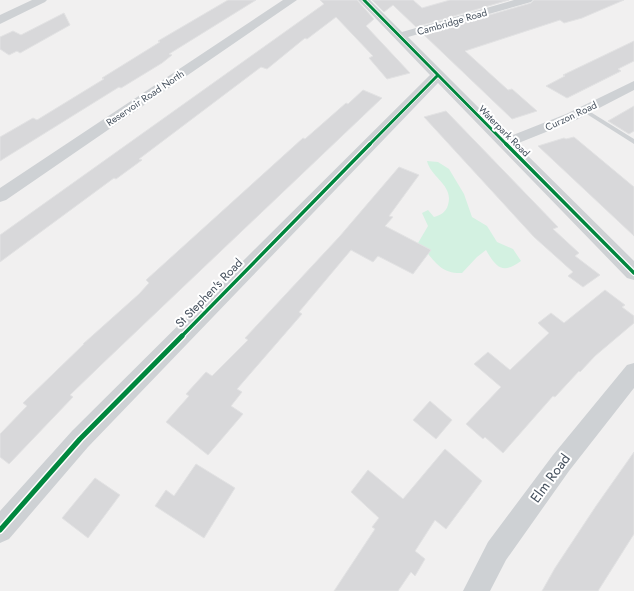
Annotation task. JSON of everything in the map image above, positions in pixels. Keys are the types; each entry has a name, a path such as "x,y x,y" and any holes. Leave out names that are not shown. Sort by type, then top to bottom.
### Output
{"street":[{"path":"0,20 41,0"},
{"name":"Reservoir Road North","path":"0,196 291,0"},
{"name":"Waterpark Road","path":"364,0 634,273"},
{"name":"Cambridge Road","path":"400,36 527,0"},
{"name":"St Stephen's Road","path":"0,530 86,433 438,76"},
{"name":"Curzon Road","path":"505,144 584,110 634,85"},
{"name":"Elm Road","path":"476,591 497,551 556,469 634,372"}],"lane":[{"path":"584,110 634,142"}],"green space":[{"path":"427,161 438,162 449,169 464,194 472,217 487,226 497,242 513,249 521,261 515,265 501,268 494,262 486,250 462,273 447,271 437,264 418,243 428,226 422,213 428,210 434,217 441,214 445,211 448,205 449,198 448,192 429,167"}],"building":[{"path":"228,0 256,0 169,54 172,55 162,63 121,88 119,87 0,161 0,137 33,118 37,120 104,79 102,78 160,42 158,41"},
{"path":"320,0 357,0 374,19 366,26 410,73 387,79 369,58 373,56 336,17 307,39 305,38 267,69 261,67 139,159 142,160 116,179 114,178 0,262 0,235 324,4"},
{"path":"372,0 413,0 422,8 450,0 509,0 416,27 393,5 384,12"},
{"path":"534,0 624,0 582,18 564,23 560,20 465,51 508,90 512,89 537,111 512,119 423,34 531,3"},
{"path":"64,13 70,25 20,53 17,51 9,55 0,49 0,37 13,31 21,35"},
{"path":"634,41 634,61 618,69 621,71 567,98 546,86 565,76 563,75"},
{"path":"363,90 382,98 70,395 73,397 9,464 0,457 0,434 27,406 23,403 83,344 139,294 149,283 146,280 303,138 305,139"},
{"path":"634,106 634,131 629,134 608,121"},
{"path":"446,111 558,227 553,229 579,253 575,256 600,275 583,287 568,276 573,272 534,237 424,117"},
{"path":"574,137 634,187 634,236 538,146 564,138"},
{"path":"399,167 419,175 389,216 393,217 385,226 431,250 413,274 378,256 373,262 351,250 299,312 302,314 237,389 242,392 231,406 243,414 208,455 166,422 189,396 186,394 206,372 212,376 248,340 245,338 340,236"},
{"path":"605,290 625,305 622,307 634,316 634,323 595,356 555,397 553,396 503,453 485,437 483,439 466,424 501,387 474,364 488,352 510,370 549,333 538,323 551,313 564,323"},
{"path":"430,401 452,420 436,439 413,420"},
{"path":"445,449 482,481 446,529 435,520 415,551 425,559 415,576 411,572 398,591 334,591 375,529 372,527 379,518 351,492 368,470 403,499"},
{"path":"634,452 634,534 598,591 542,591 555,568 596,506"},
{"path":"196,464 235,488 204,538 155,506 166,490 174,496"},
{"path":"95,478 120,495 88,538 62,518"}],"cycle path":[{"path":"364,0 634,273"},
{"path":"0,530 80,439 438,75"}]}
